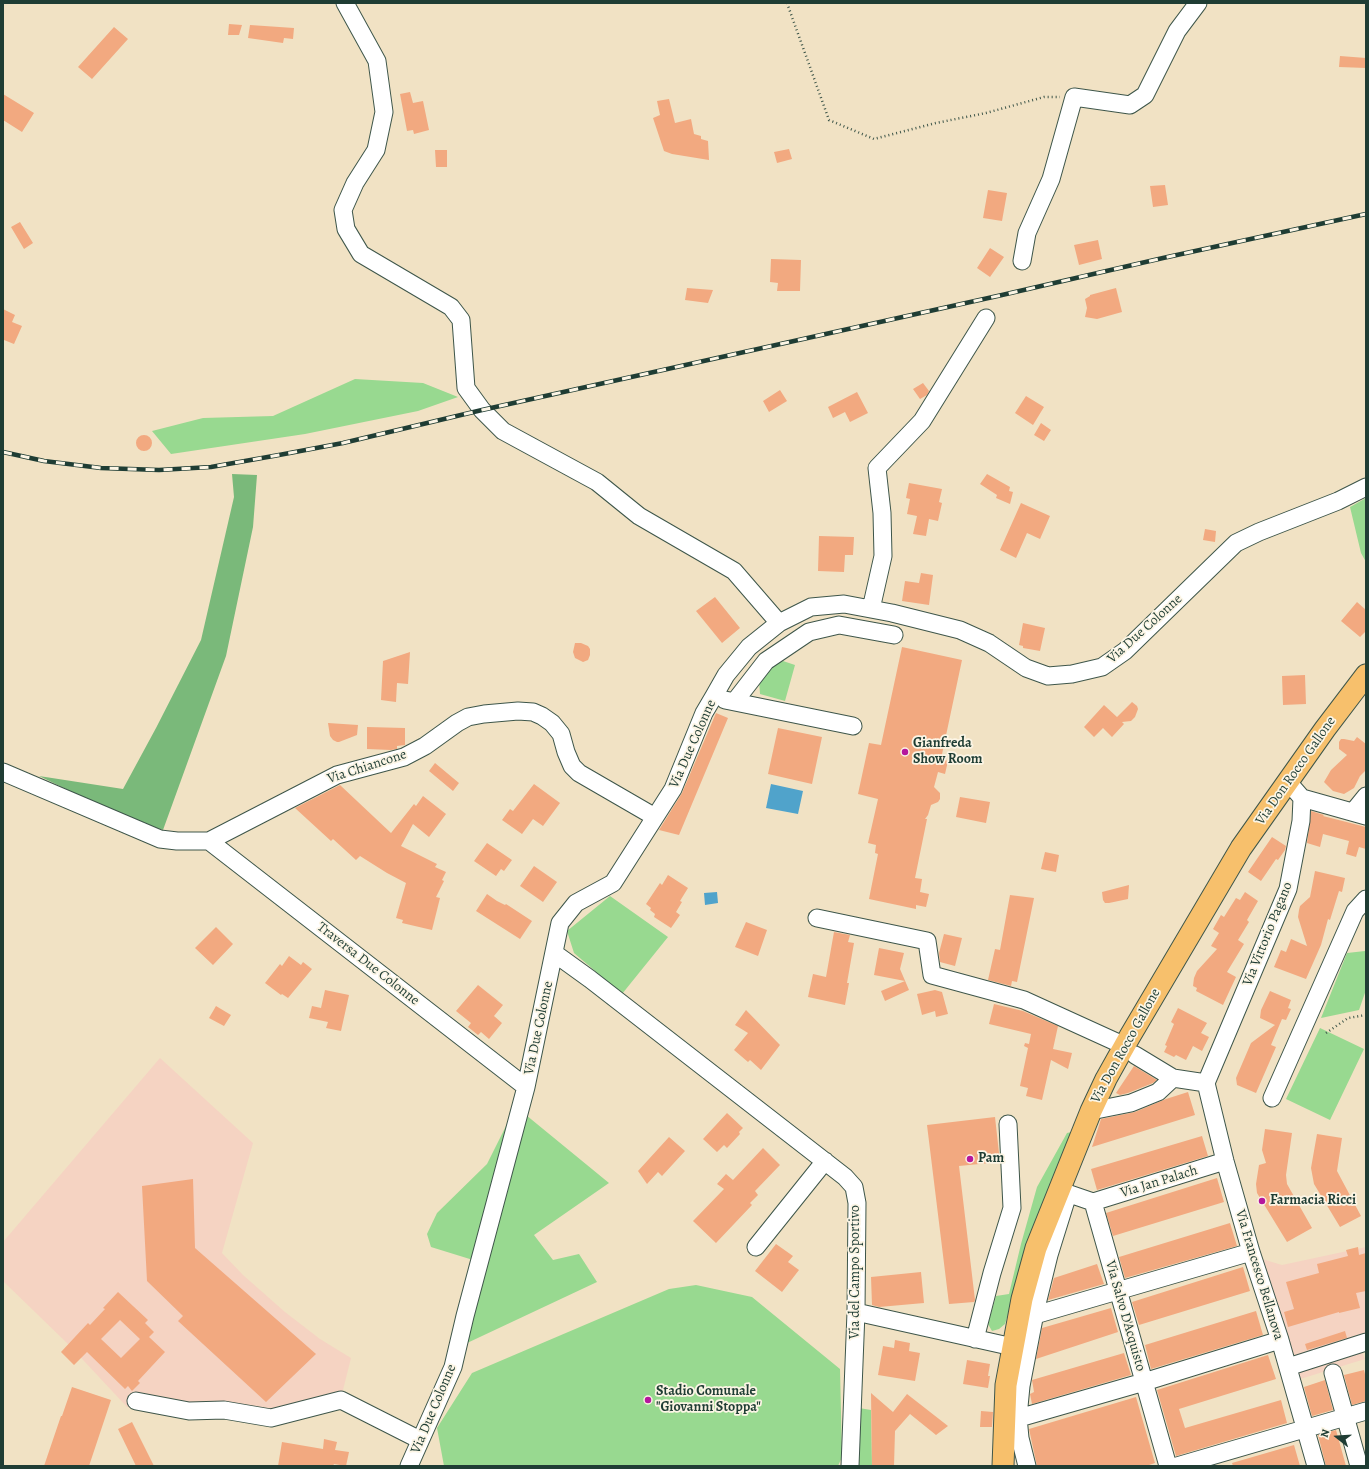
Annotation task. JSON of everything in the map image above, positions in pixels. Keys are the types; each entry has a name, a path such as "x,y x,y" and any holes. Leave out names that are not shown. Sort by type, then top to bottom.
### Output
{"main road":[{"name":"Via Don Rocco Gallone","path":"1003,1466 1012,1420 1006,1385 1022,1299 1036,1248 1063,1192 1091,1111 1106,1080 1130,1050 1242,848 1325,729 1366,675"}],"street":[{"path":"345,3 377,61 384,112 376,150 355,183 343,210 346,229 361,254 451,308 460,320 466,388 482,410 504,431 597,482 639,516 734,571 780,623"},
{"path":"1022,261 1027,233 1051,179 1074,97 1130,105 1145,95 1177,31 1198,3"},
{"path":"871,609 883,556 882,513 876,468 922,421 986,318"},
{"name":"Via Due Colonne","path":"409,1466 454,1367 465,1316 526,1087 560,923 576,903 613,883 673,789 704,713 726,675 749,647 780,623 811,606 844,604 892,613 960,630 989,643 1026,668 1048,676 1072,674 1102,667 1125,651 1236,543 1259,532 1338,501 1366,487"},
{"path":"735,701 766,661 809,632 839,625 894,635"},
{"path":"714,696 853,726"},
{"name":"Via Chiancone","path":"3,772 160,840 209,841 337,775 404,757 425,746 468,717 518,711 533,712 552,723 561,734 572,766 579,773 655,817"},
{"path":"1288,782 1302,798 1359,814 1366,796"},
{"name":"Via Vittorio Pagano","path":"1206,1083 1288,889 1301,821 1302,798"},
{"name":"Traversa Due Colonne","path":"209,841 526,1087"},
{"path":"1272,1098 1355,911 1366,899"},
{"path":"817,918 927,942 932,974 1024,1000 1130,1050 1173,1078 1206,1083"},
{"name":"Via del Campo Sportivo","path":"554,953 825,1161 845,1177 854,1187 857,1203 856,1312 850,1466"},
{"path":"1091,1111 1131,1103 1158,1092 1173,1078"},
{"name":"Via Francesco Bellanova","path":"1206,1083 1225,1161 1251,1252 1280,1340 1316,1466"},
{"path":"975,1339 992,1273 1012,1208 1008,1124"},
{"path":"756,1247 825,1161"},
{"name":"Via Jan Palach","path":"1092,1202 1225,1161"},
{"path":"1026,1466 1020,1438 1012,1420 1021,1386 1035,1314 1063,1192 1092,1202"},
{"name":"Via Salvo D'Acquisto","path":"1092,1202 1168,1466"},
{"path":"1035,1314 1251,1252"},
{"path":"856,1312 1013,1347"},
{"path":"1012,1420 1144,1382 1280,1340"},
{"path":"1288,1367 1366,1342"},
{"path":"1333,1373 1359,1466"},
{"path":"136,1401 189,1411 224,1410 271,1418 341,1400 420,1440"},
{"path":"1177,1466 1366,1411"}],"path":[{"path":"788,3 829,120 874,139 936,122 986,113 1044,97 1074,97"},
{"path":"1326,1033 1348,1018 1366,1015"}],"shaded area":[{"path":"160,1058 253,1143 222,1253 243,1275 285,1312 320,1339 351,1358 338,1410 283,1423 214,1414 187,1417 153,1414 127,1407 70,1346 3,1281 3,1242"},
{"path":"1366,1247 1366,1351 1362,1352 1365,1359 1297,1380 1262,1259 1282,1265"}],"green space":[{"path":"355,379 423,383 458,397 418,411 305,434 171,454 152,431 203,418 273,416"},
{"path":"232,474 257,475 253,527 226,656 163,830 128,819 39,776 123,789 201,640 234,497"},
{"path":"1366,498 1366,562 1361,553 1350,507"},
{"path":"783,661 795,665 785,701 760,694 759,680 776,663"},
{"path":"610,896 668,937 622,994 574,953 567,931"},
{"path":"1366,949 1366,990 1359,1010 1321,1018 1347,953 1365,951"},
{"path":"1320,1028 1364,1049 1330,1120 1286,1099"},
{"path":"526,1115 609,1183 534,1235 553,1260 579,1254 597,1282 465,1344"},
{"path":"510,1118 473,1260 431,1247 427,1234 437,1213 487,1164"},
{"path":"1071,1132 1039,1212 1005,1324 999,1329 992,1331 988,1324 996,1296 1009,1294 1037,1187 1067,1133"},
{"name":"Stadio Comunale \"Giovanni Stoppa\"","path":"696,1285 752,1297 840,1369 842,1457 838,1466 444,1466 437,1428 472,1373 669,1289"},
{"path":"859,1408 871,1410 872,1466 855,1466"}],"water":[{"path":"771,784 803,791 798,814 766,808"},
{"path":"717,892 718,903 705,905 704,893"}],"building":[{"path":"229,24 242,25 239,35 228,35"},
{"path":"250,25 294,28 293,39 284,38 283,43 248,38"},
{"path":"114,27 128,39 92,79 78,67"},
{"path":"1340,56 1366,58 1366,68 1339,67"},
{"path":"410,92 413,103 423,101 429,130 414,134 413,130 407,131 400,94"},
{"path":"3,94 34,113 22,132 3,120"},
{"path":"669,99 675,123 691,119 694,134 701,136 701,139 708,141 709,160 672,154 664,151 653,118 660,115 657,101"},
{"path":"789,149 792,159 777,163 774,152"},
{"path":"435,150 447,150 447,167 436,167"},
{"path":"1165,185 1168,205 1153,207 1150,186"},
{"path":"988,190 1007,193 1002,221 983,218"},
{"path":"20,222 33,243 24,249 11,227"},
{"path":"1098,240 1102,259 1079,265 1074,245"},
{"path":"990,248 1004,257 990,277 977,268"},
{"path":"771,259 801,260 800,291 777,291 778,283 770,282"},
{"path":"687,288 713,290 708,303 685,300"},
{"path":"1116,288 1122,312 1097,319 1085,317 1087,308 1085,299 1090,295"},
{"path":"3,309 15,315 12,322 22,326 14,344 4,340 3,343"},
{"path":"923,383 929,391 927,395 920,399 913,389"},
{"path":"780,390 787,401 769,412 763,401"},
{"path":"857,392 868,413 850,422 845,412 833,418 828,407"},
{"path":"1026,396 1044,407 1033,425 1015,413"},
{"path":"1041,423 1051,430 1044,441 1034,435"},
{"path":"144,435 150,437 152,443 150,449 144,451 138,449 136,443 138,437"},
{"path":"987,474 1010,487 1009,491 1013,492 1010,504 996,498 997,495 980,484"},
{"path":"909,483 942,489 939,502 942,503 938,521 929,519 926,536 913,534 917,516 907,514 910,499 906,498"},
{"path":"1021,503 1050,516 1040,539 1027,533 1016,558 1000,550"},
{"path":"1205,529 1216,531 1215,542 1203,540"},
{"path":"819,536 854,537 853,555 845,555 844,572 818,571"},
{"path":"921,573 933,575 929,605 902,601 905,581 919,583"},
{"path":"715,597 740,628 722,643 696,611"},
{"path":"1357,602 1366,610 1366,631 1360,637 1341,621"},
{"path":"1023,623 1045,628 1040,651 1023,648 1023,646 1019,645"},
{"path":"575,643 581,643 588,646 590,649 590,655 588,660 583,662 575,658 573,652"},
{"name":"Gianfreda Show Room","path":"902,647 962,660 941,759 948,761 945,774 938,772 934,787 940,793 940,799 938,802 931,805 925,819 927,819 915,878 922,879 920,892 929,894 926,907 916,905 916,909 869,899 878,854 875,853 876,845 868,843 878,799 858,794 869,743 881,745"},
{"path":"410,652 408,684 397,683 396,702 381,700 383,661"},
{"path":"1305,675 1306,704 1283,705 1282,676"},
{"path":"1132,702 1138,709 1135,717 1131,721 1122,722 1124,724 1112,737 1103,728 1094,737 1084,727 1104,705 1117,717"},
{"path":"716,713 728,718 679,835 659,830 682,793"},
{"path":"328,723 358,725 357,735 337,742 330,736"},
{"path":"367,727 405,728 405,745 397,746 397,749 391,750 367,749"},
{"path":"778,728 822,737 812,784 768,774"},
{"path":"1357,737 1366,744 1366,770 1360,776 1354,788 1344,794 1333,791 1324,782 1331,770 1347,755 1339,749 1339,742 1341,739 1354,741"},
{"path":"435,763 459,783 453,791 429,771"},
{"path":"534,784 560,803 543,826 533,819 522,834 502,820 510,809 513,811"},
{"path":"340,785 391,833 414,804 416,806 423,796 446,814 429,837 413,824 401,846 437,864 435,867 446,872 442,880 444,881 436,897 440,898 432,930 402,923 403,920 396,918 406,883 360,856 356,860 333,839 331,841 295,808"},
{"path":"960,797 990,802 986,823 956,817"},
{"path":"1311,811 1324,815 1323,816 1366,827 1366,849 1359,847 1356,857 1346,854 1349,841 1323,834 1320,847 1307,843"},
{"path":"1272,837 1286,846 1285,850 1278,860 1276,859 1261,881 1248,872"},
{"path":"487,843 512,860 504,871 501,869 496,876 474,861"},
{"path":"1045,852 1059,855 1056,872 1041,869"},
{"path":"534,866 557,882 543,902 520,886"},
{"path":"1315,871 1345,878 1342,892 1339,891 1330,920 1328,919 1321,945 1306,979 1274,967 1281,950 1286,952 1291,939 1307,946 1298,917 1300,906 1310,897"},
{"path":"668,875 688,888 680,901 682,902 676,912 680,915 671,928 654,917 655,914 646,904 660,883 662,885"},
{"path":"1129,885 1128,899 1109,903 1105,903 1103,900 1102,892"},
{"path":"1245,892 1258,901 1247,920 1249,922 1238,940 1244,944 1227,972 1236,977 1223,1005 1196,991 1197,988 1193,986 1194,978 1197,971 1217,949 1211,946 1219,933 1213,929 1221,915 1224,917 1236,898 1240,900"},
{"path":"487,894 497,901 505,905 506,904 532,921 520,939 476,911"},
{"path":"1010,895 1034,898 1017,982 1012,981 1011,986 988,980 995,949 1000,950"},
{"path":"746,922 767,930 758,956 735,947"},
{"path":"216,927 233,944 213,965 195,948"},
{"path":"834,932 850,935 848,942 854,943 845,1005 808,997 813,974 826,977"},
{"path":"944,934 962,938 955,966 940,962 939,953"},
{"path":"879,948 904,953 900,969 909,990 885,1001 881,991 905,981 874,975"},
{"path":"289,956 301,965 303,962 312,969 288,998 282,994 281,995 265,983 280,964 282,966"},
{"path":"478,985 503,1005 494,1016 502,1023 489,1039 481,1032 478,1035 468,1027 471,1023 456,1011"},
{"path":"325,990 349,995 341,1031 326,1028 328,1022 309,1018 312,1006 321,1008"},
{"path":"935,990 942,992 948,1014 936,1017 935,1011 922,1015 917,994"},
{"path":"1270,991 1291,1000 1288,1008 1291,1009 1286,1020 1282,1019 1271,1045 1276,1047 1256,1093 1237,1085 1236,1078 1251,1043 1275,1025 1260,1018 1261,1010"},
{"path":"994,1004 1023,1011 1058,1026 1053,1049 1072,1053 1068,1069 1051,1060 1042,1100 1026,1096 1028,1088 1020,1086 1028,1048 1024,1046 1025,1043 1029,1044 1031,1034 989,1024"},
{"path":"216,1006 231,1015 224,1026 209,1018"},
{"path":"1178,1008 1207,1023 1201,1033 1209,1037 1202,1051 1193,1046 1186,1060 1176,1055 1174,1057 1164,1052 1167,1046 1165,1045 1174,1024 1171,1022"},
{"path":"746,1010 780,1045 761,1070 750,1060 748,1062 734,1050 748,1033 735,1025"},
{"path":"1134,1066 1157,1080 1128,1093 1120,1095 1116,1093"},
{"path":"1188,1092 1195,1115 1092,1147 1101,1119 1135,1112 1166,1099"},
{"path":"727,1113 743,1128 739,1132 740,1134 727,1148 724,1145 717,1152 703,1139"},
{"path":"995,1117 1000,1162 959,1166 975,1300 974,1302 949,1304 927,1125"},
{"path":"1265,1129 1292,1133 1286,1175 1287,1184 1312,1228 1287,1242 1257,1193 1256,1184 1259,1165 1266,1163 1262,1150"},
{"path":"1317,1134 1342,1138 1337,1171 1361,1216 1340,1227 1314,1184 1311,1168"},
{"path":"1202,1136 1208,1156 1097,1190 1091,1169"},
{"path":"669,1137 685,1151 662,1176 658,1172 647,1184 638,1171"},
{"path":"763,1148 780,1165 755,1191 758,1195 750,1203 752,1205 716,1243 693,1221 724,1189 717,1184 726,1174 733,1180"},
{"path":"1217,1178 1224,1202 1113,1236 1106,1213"},
{"path":"193,1179 195,1248 316,1354 266,1402 178,1321 183,1316 147,1281 142,1186"},
{"path":"1230,1223 1237,1246 1125,1278 1119,1257"},
{"path":"776,1244 793,1256 788,1262 799,1270 782,1292 755,1271"},
{"path":"1358,1247 1359,1255 1366,1253 1366,1291 1356,1293 1360,1308 1339,1312 1288,1327 1284,1312 1294,1309 1286,1282 1319,1273 1317,1264 1348,1256 1346,1250"},
{"path":"1097,1264 1104,1284 1048,1300 1054,1278"},
{"path":"1243,1267 1250,1291 1139,1325 1132,1302"},
{"path":"921,1272 924,1303 879,1307 872,1305 871,1277"},
{"path":"118,1292 148,1320 145,1323 154,1332 149,1337 165,1352 138,1381 140,1383 132,1391 128,1386 125,1389 87,1352 74,1365 61,1352 88,1323 90,1325 105,1309 103,1308","holes":["120,1320 140,1339 121,1358 101,1339"]},
{"path":"1111,1308 1118,1332 1036,1359 1042,1328"},
{"path":"1256,1311 1263,1335 1151,1369 1145,1345"},
{"path":"1345,1331 1347,1338 1307,1350 1305,1344"},
{"path":"895,1340 910,1343 909,1351 920,1353 915,1381 878,1375 883,1346 894,1348"},
{"path":"1124,1353 1131,1375 1032,1404 1030,1394 1034,1392 1032,1380"},
{"path":"1268,1355 1276,1379 1179,1409 1185,1428 1281,1400 1287,1423 1176,1456 1157,1390"},
{"path":"967,1360 990,1364 988,1388 963,1384"},
{"path":"1364,1370 1366,1378 1366,1401 1352,1405 1344,1375"},
{"path":"1325,1380 1333,1410 1312,1416 1304,1387"},
{"path":"72,1387 111,1400 89,1466 44,1466 61,1416"},
{"path":"871,1393 893,1412 907,1394 948,1426 936,1435 910,1414 895,1431 894,1466 872,1466"},
{"path":"1136,1397 1155,1463 1146,1466 1037,1466 1029,1429"},
{"path":"981,1411 993,1412 992,1427 980,1427"},
{"path":"132,1422 154,1466 136,1466 118,1429"},
{"path":"1336,1430 1346,1466 1326,1466 1318,1435"},
{"path":"324,1439 337,1442 335,1450 349,1452 346,1466 334,1464 333,1466 278,1466 282,1442 323,1449"},
{"path":"1294,1445 1300,1466 1233,1466 1232,1463"}],"railway":[{"path":"3,452 44,461 101,468 159,470 211,467 343,443 482,410 1366,214"}],"place":[{"name":"Gianfreda Show Room","path":"905,752"},
{"name":"Pam","path":"970,1159"},
{"name":"Farmacia Ricci","path":"1262,1201"},
{"name":"Stadio Comunale \"Giovanni Stoppa\"","path":"648,1400"}]}
